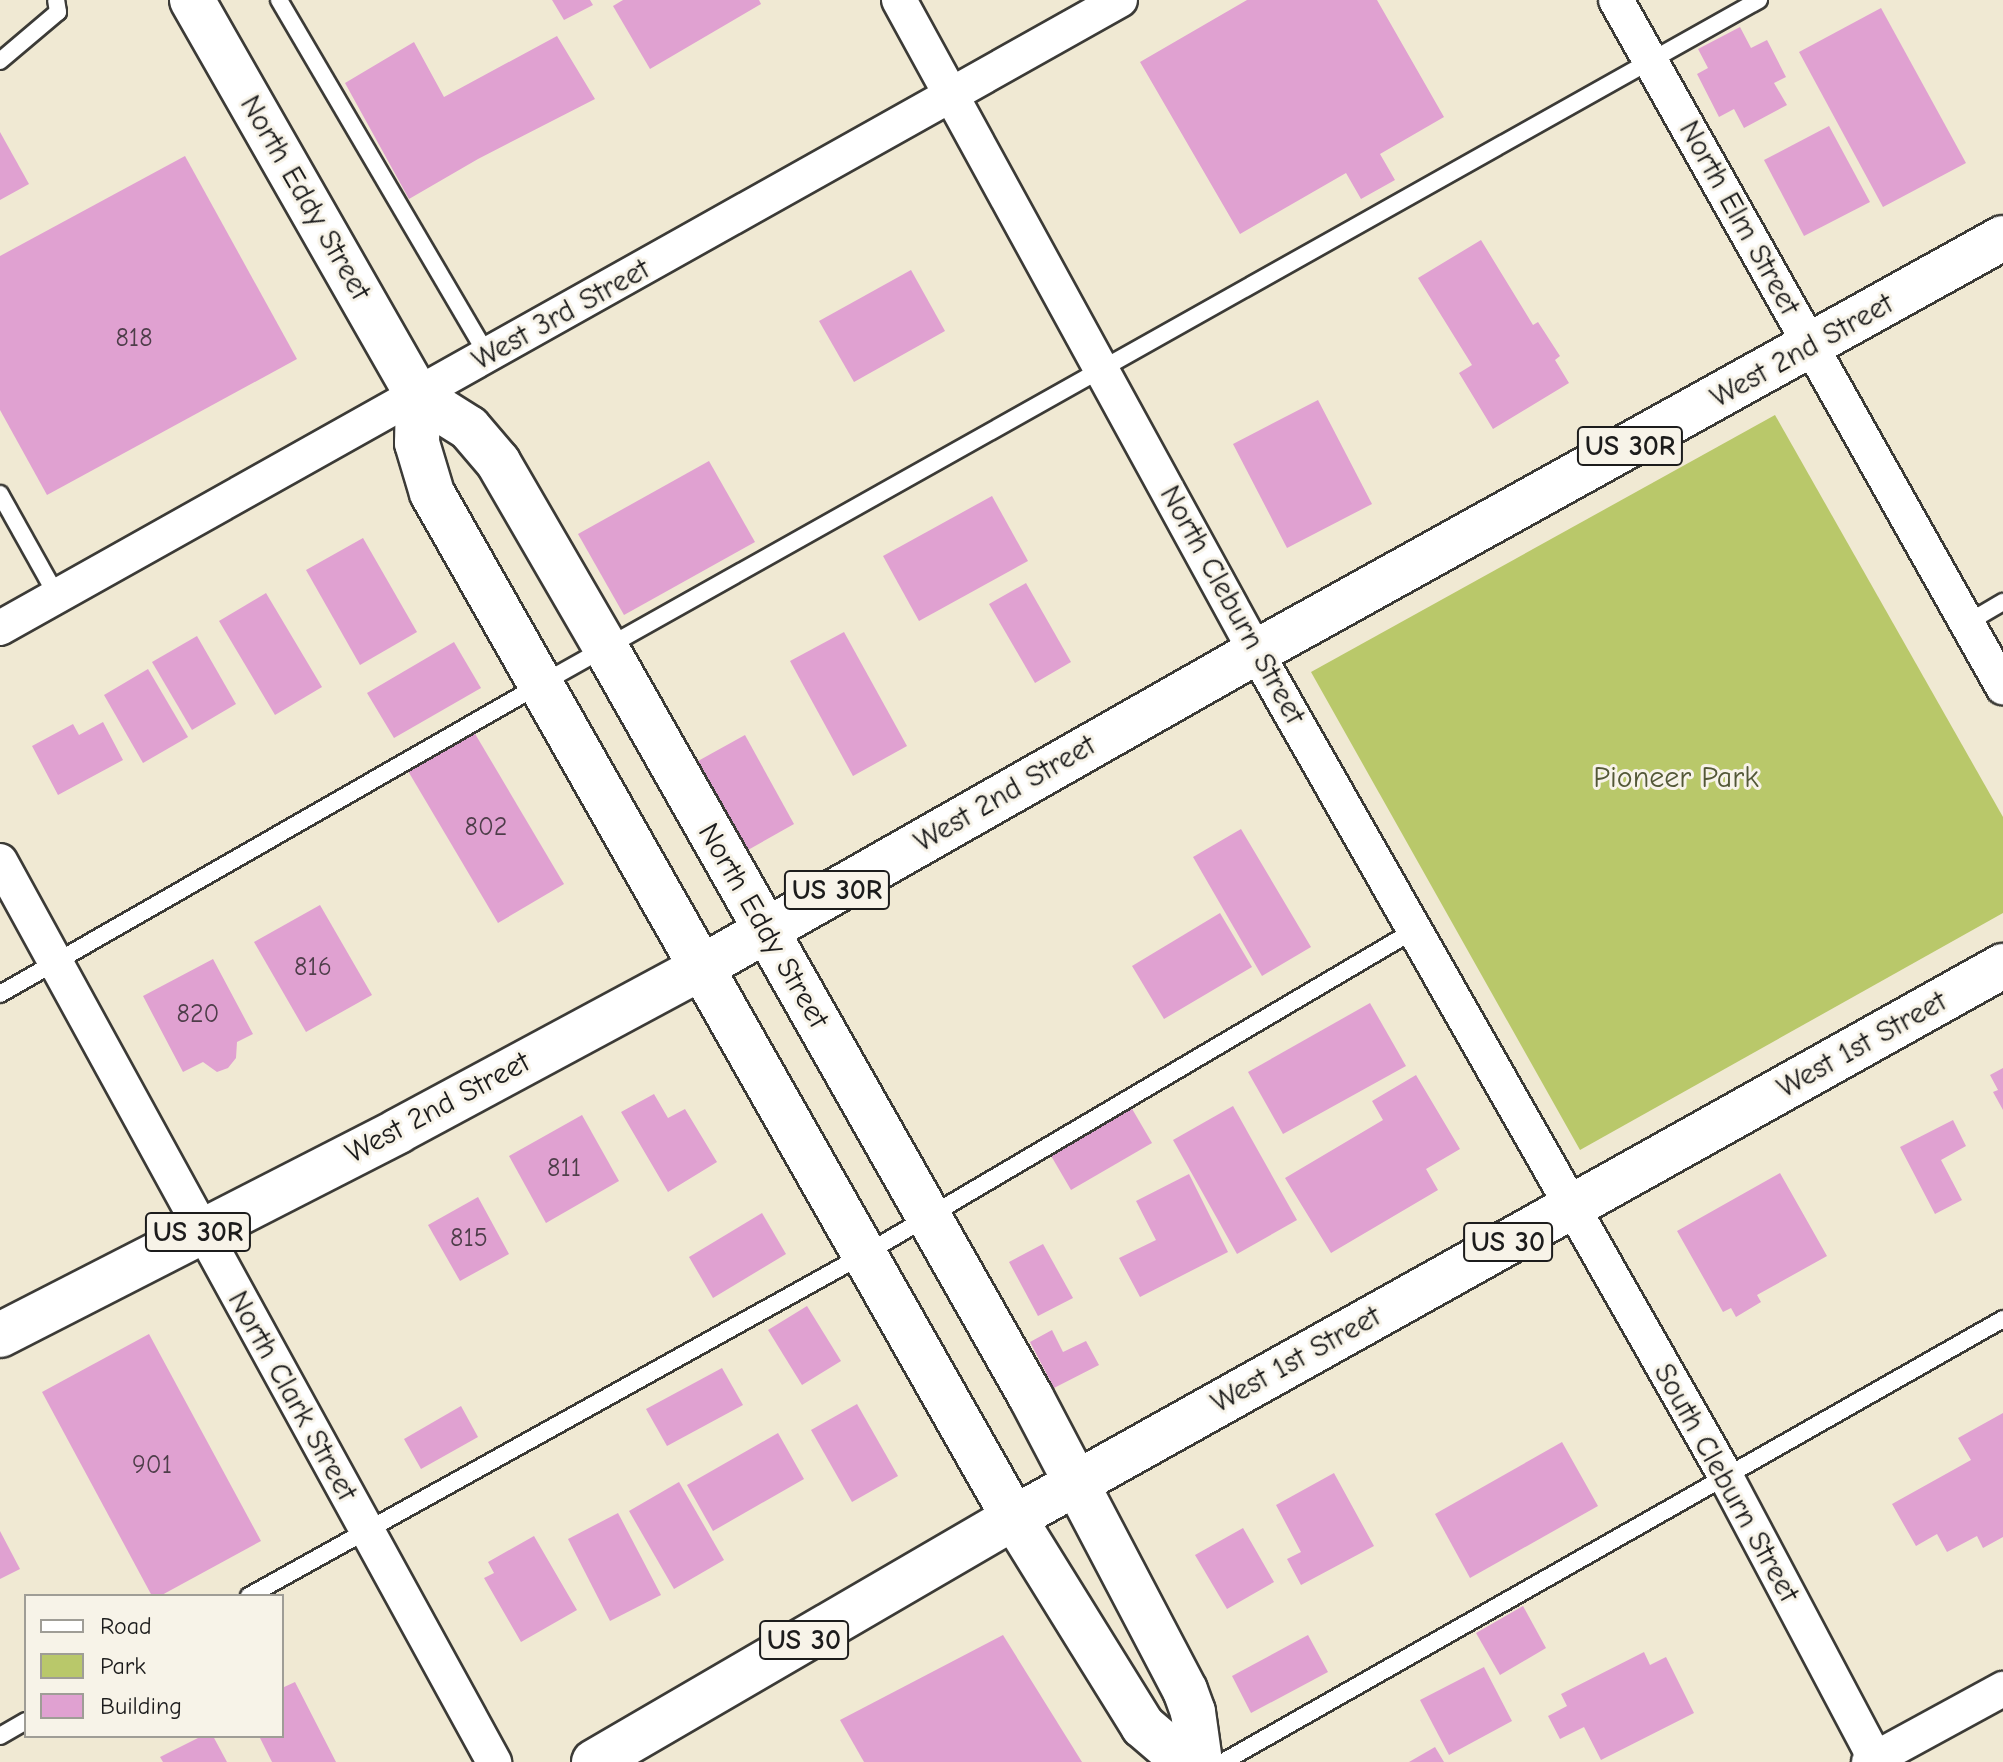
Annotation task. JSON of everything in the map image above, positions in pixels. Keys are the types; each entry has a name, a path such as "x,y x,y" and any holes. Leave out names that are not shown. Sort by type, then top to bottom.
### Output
{"main road":[{"name":"North Eddy Street","path":"192,0 418,396 469,428 498,462 606,648 1031,1397 1185,1690 1193,1712 1200,1762"},
{"name":"West 2nd Street","path":"0,1335 398,1131 702,967 1256,652 2003,238"},
{"path":"418,396 417,443 432,493 1014,1518 1143,1726 1185,1762"},
{"name":"West 1st Street","path":"594,1762 1014,1518 2003,966"}],"street":[{"name":"North Cleburn Street","path":"899,0 1256,652 1570,1208"},
{"name":"West 3rd Street","path":"0,628 1120,0"},
{"name":"North Elm Street","path":"1616,0 2003,687"},
{"name":"North Clark Street","path":"0,861 200,1231 494,1762"},
{"name":"South Cleburn Street","path":"1570,1208 1725,1475 1874,1761"},
{"path":"1874,1761 2003,1689"}],"lane":[{"path":"0,61 58,12 56,0"},
{"path":"279,0 488,356"},
{"path":"0,994 541,684 1759,0"},
{"path":"0,494 57,596"},
{"path":"1967,623 2003,602"},
{"path":"253,1594 865,1254 1413,931"},
{"path":"1223,1762 2003,1319"},
{"path":"0,1736 24,1722"}],"green space":[{"name":"Pioneer Park","path":"1775,415 2003,817 2003,913 1580,1150 1311,672"}],"building":[{"path":"552,0 590,0 593,5 564,20"},
{"path":"623,0 759,0 761,4 650,69 613,6"},
{"path":"1247,0 1377,0 1444,117 1380,154 1395,180 1361,199 1346,173 1240,234 1140,62"},
{"path":"1881,8 1966,163 1883,207 1799,52"},
{"path":"1740,27 1751,48 1767,40 1786,77 1774,83 1787,105 1744,128 1734,109 1719,117 1697,74 1708,68 1698,49"},
{"path":"557,36 595,99 478,159 409,199 345,83 414,42 444,97"},
{"path":"1829,126 1870,202 1804,236 1764,160"},
{"path":"0,132 29,184 0,200"},
{"path":"185,156 297,359 47,495 0,410 0,256"},
{"path":"1481,240 1533,325 1538,322 1560,356 1555,360 1569,383 1493,429 1459,373 1472,365 1418,278"},
{"path":"911,270 945,331 854,382 819,321"},
{"path":"1318,400 1372,504 1287,548 1233,444"},
{"path":"709,461 755,542 624,615 578,534"},
{"path":"992,496 1028,561 919,621 883,556"},
{"path":"363,538 417,632 360,665 306,570"},
{"path":"1026,583 1071,662 1035,683 989,604"},
{"path":"266,593 322,687 275,715 219,621"},
{"path":"844,632 907,746 853,776 790,661"},
{"path":"197,636 236,704 192,730 152,662"},
{"path":"454,642 481,688 394,738 367,693"},
{"path":"148,669 188,737 143,763 104,695"},
{"path":"103,722 123,760 58,795 32,746 73,724 79,735"},
{"path":"474,732 564,884 498,923 408,771"},
{"path":"745,735 794,824 748,850 698,761"},
{"path":"1241,829 1311,947 1262,976 1193,857"},
{"path":"320,905 372,995 306,1032 254,942"},
{"path":"1220,913 1252,967 1164,1019 1132,966"},
{"path":"213,959 253,1034 237,1042 236,1058 228,1068 217,1072 203,1062 183,1072 143,996"},
{"path":"1370,1003 1406,1066 1283,1134 1248,1072"},
{"path":"2003,1068 2003,1110 1993,1092 1998,1090 1990,1075"},
{"path":"1416,1075 1460,1149 1426,1169 1438,1190 1331,1253 1285,1178 1383,1120 1372,1101"},
{"path":"654,1094 668,1118 685,1109 717,1162 668,1192 621,1112"},
{"path":"1233,1106 1297,1220 1237,1254 1173,1140"},
{"path":"1131,1107 1152,1143 1071,1190 1050,1154"},
{"path":"582,1115 619,1181 546,1223 509,1156"},
{"path":"1953,1120 1966,1146 1941,1160 1962,1200 1935,1214 1900,1147"},
{"path":"1780,1173 1827,1256 1757,1295 1761,1302 1736,1317 1731,1308 1723,1312 1677,1231"},
{"path":"1189,1174 1228,1252 1140,1297 1119,1258 1156,1240 1136,1201"},
{"path":"478,1197 509,1254 460,1281 428,1225"},
{"path":"762,1213 786,1254 713,1298 689,1257"},
{"path":"1043,1244 1073,1298 1038,1316 1009,1262"},
{"path":"807,1306 841,1361 802,1385 768,1330"},
{"path":"1052,1330 1063,1352 1086,1341 1099,1365 1054,1388 1030,1342"},
{"path":"149,1334 261,1541 164,1594 151,1594 42,1392"},
{"path":"722,1368 743,1405 667,1446 646,1409"},
{"path":"857,1404 898,1476 852,1502 811,1430"},
{"path":"461,1406 478,1437 421,1469 404,1439"},
{"path":"2003,1413 2003,1537 1983,1548 1977,1536 1947,1552 1937,1534 1916,1546 1892,1504 1971,1460 1958,1438"},
{"path":"778,1433 804,1479 713,1531 687,1485"},
{"path":"1562,1442 1598,1506 1470,1578 1435,1514"},
{"path":"1334,1473 1374,1546 1301,1585 1287,1559 1301,1552 1276,1505"},
{"path":"679,1482 724,1560 674,1589 629,1511"},
{"path":"618,1513 661,1595 610,1621 568,1539"},
{"path":"1243,1528 1274,1582 1227,1609 1195,1555"},
{"path":"0,1531 20,1569 0,1579"},
{"path":"534,1536 577,1610 521,1642 484,1578 494,1573 488,1562"},
{"path":"1523,1606 1546,1648 1500,1675 1476,1633"},
{"path":"1003,1635 1082,1762 864,1762 840,1720"},
{"path":"1308,1635 1328,1672 1251,1713 1232,1676"},
{"path":"1644,1652 1650,1665 1666,1657 1694,1713 1601,1760 1584,1727 1560,1739 1548,1716 1567,1706 1561,1694"},
{"path":"1484,1667 1512,1721 1449,1755 1420,1700"},
{"path":"295,1682 336,1762 272,1762 260,1738 284,1738 284,1687"},
{"path":"198,1738 214,1738 227,1762 163,1762 160,1757"},
{"path":"1435,1747 1444,1762 1409,1762"}]}
